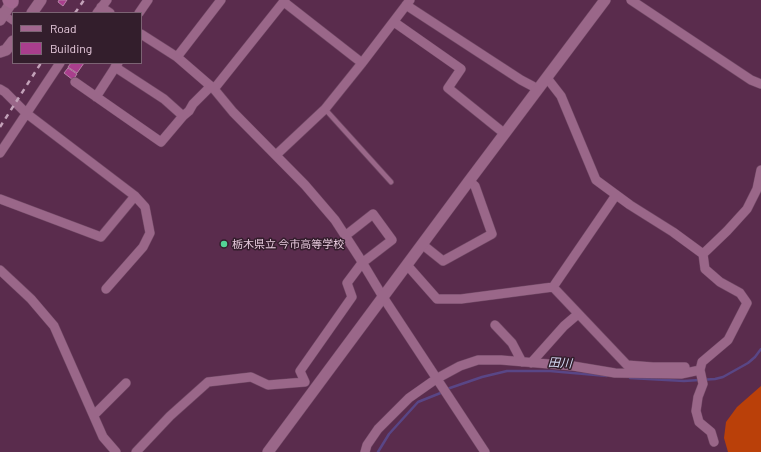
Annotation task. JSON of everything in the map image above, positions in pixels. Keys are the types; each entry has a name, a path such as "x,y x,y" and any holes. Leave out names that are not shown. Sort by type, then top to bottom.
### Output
{"street":[{"path":"30,11 41,0"},
{"path":"141,12 148,0"},
{"path":"177,57 221,0"},
{"path":"268,452 605,0"},
{"path":"631,0 751,80 761,84"},
{"path":"11,1 1,16 12,21"},
{"path":"75,82 161,142 183,116 213,88 284,1 362,63"},
{"path":"276,155 324,109 394,22 408,1 514,76 538,89"},
{"path":"394,22 461,69 448,88 505,134"},
{"path":"142,35 177,57 213,88 233,112 305,185 330,214 436,379 485,452"},
{"path":"0,52 6,50 12,41"},
{"path":"0,153 59,64"},
{"path":"96,97 116,65 164,99 183,116"},
{"path":"547,78 561,96 596,180 616,196 673,232 703,254 705,269 720,282 740,293 747,303 728,340 702,362 700,369 703,384 698,397 696,411 699,422 711,432 714,442"},
{"path":"0,89 6,92 26,113 135,196 145,207 150,233 143,247 106,289"},
{"path":"703,254 727,231 747,208 757,189 761,170"},
{"path":"422,245 443,261 492,234 475,186 469,181"},
{"path":"0,199 101,237 135,196"},
{"path":"407,265 437,299 461,299 553,287 616,196"},
{"path":"136,452 170,416 208,382 251,377 268,385 305,382 300,371 352,298 347,283 362,263 392,240 373,214 345,236"},
{"path":"0,270 31,299 54,326 103,437 112,451"},
{"path":"553,287 627,365 700,369"},
{"path":"526,363 578,314"},
{"path":"495,325 512,342 526,363"},
{"path":"365,452 367,445 378,429 397,408 409,398 436,379 460,366 478,360 573,366 615,373 681,374 700,369"},
{"path":"94,415 126,383"}],"lane":[{"path":"324,109 391,182"}],"shaded area":[{"path":"761,386 761,452 728,452 724,438 726,422 737,407"}],"building":[{"path":"59,0 67,0 63,6 58,2"},
{"path":"70,64 83,64 77,73 68,67"},
{"path":"68,68 77,74 73,80 64,73"}],"waterway":[{"name":"田川","path":"630,378 684,381 715,379 723,377 748,363 761,349"},
{"name":"田川","path":"447,389 482,377 507,371 550,371 607,376"},
{"name":"田川","path":"378,452 389,434 418,402 443,392"}],"railway":[{"path":"76,12 84,0"},
{"path":"0,127 40,64"}],"place":[{"name":"栃木県立 今市高等学校","path":"224,244"}]}
